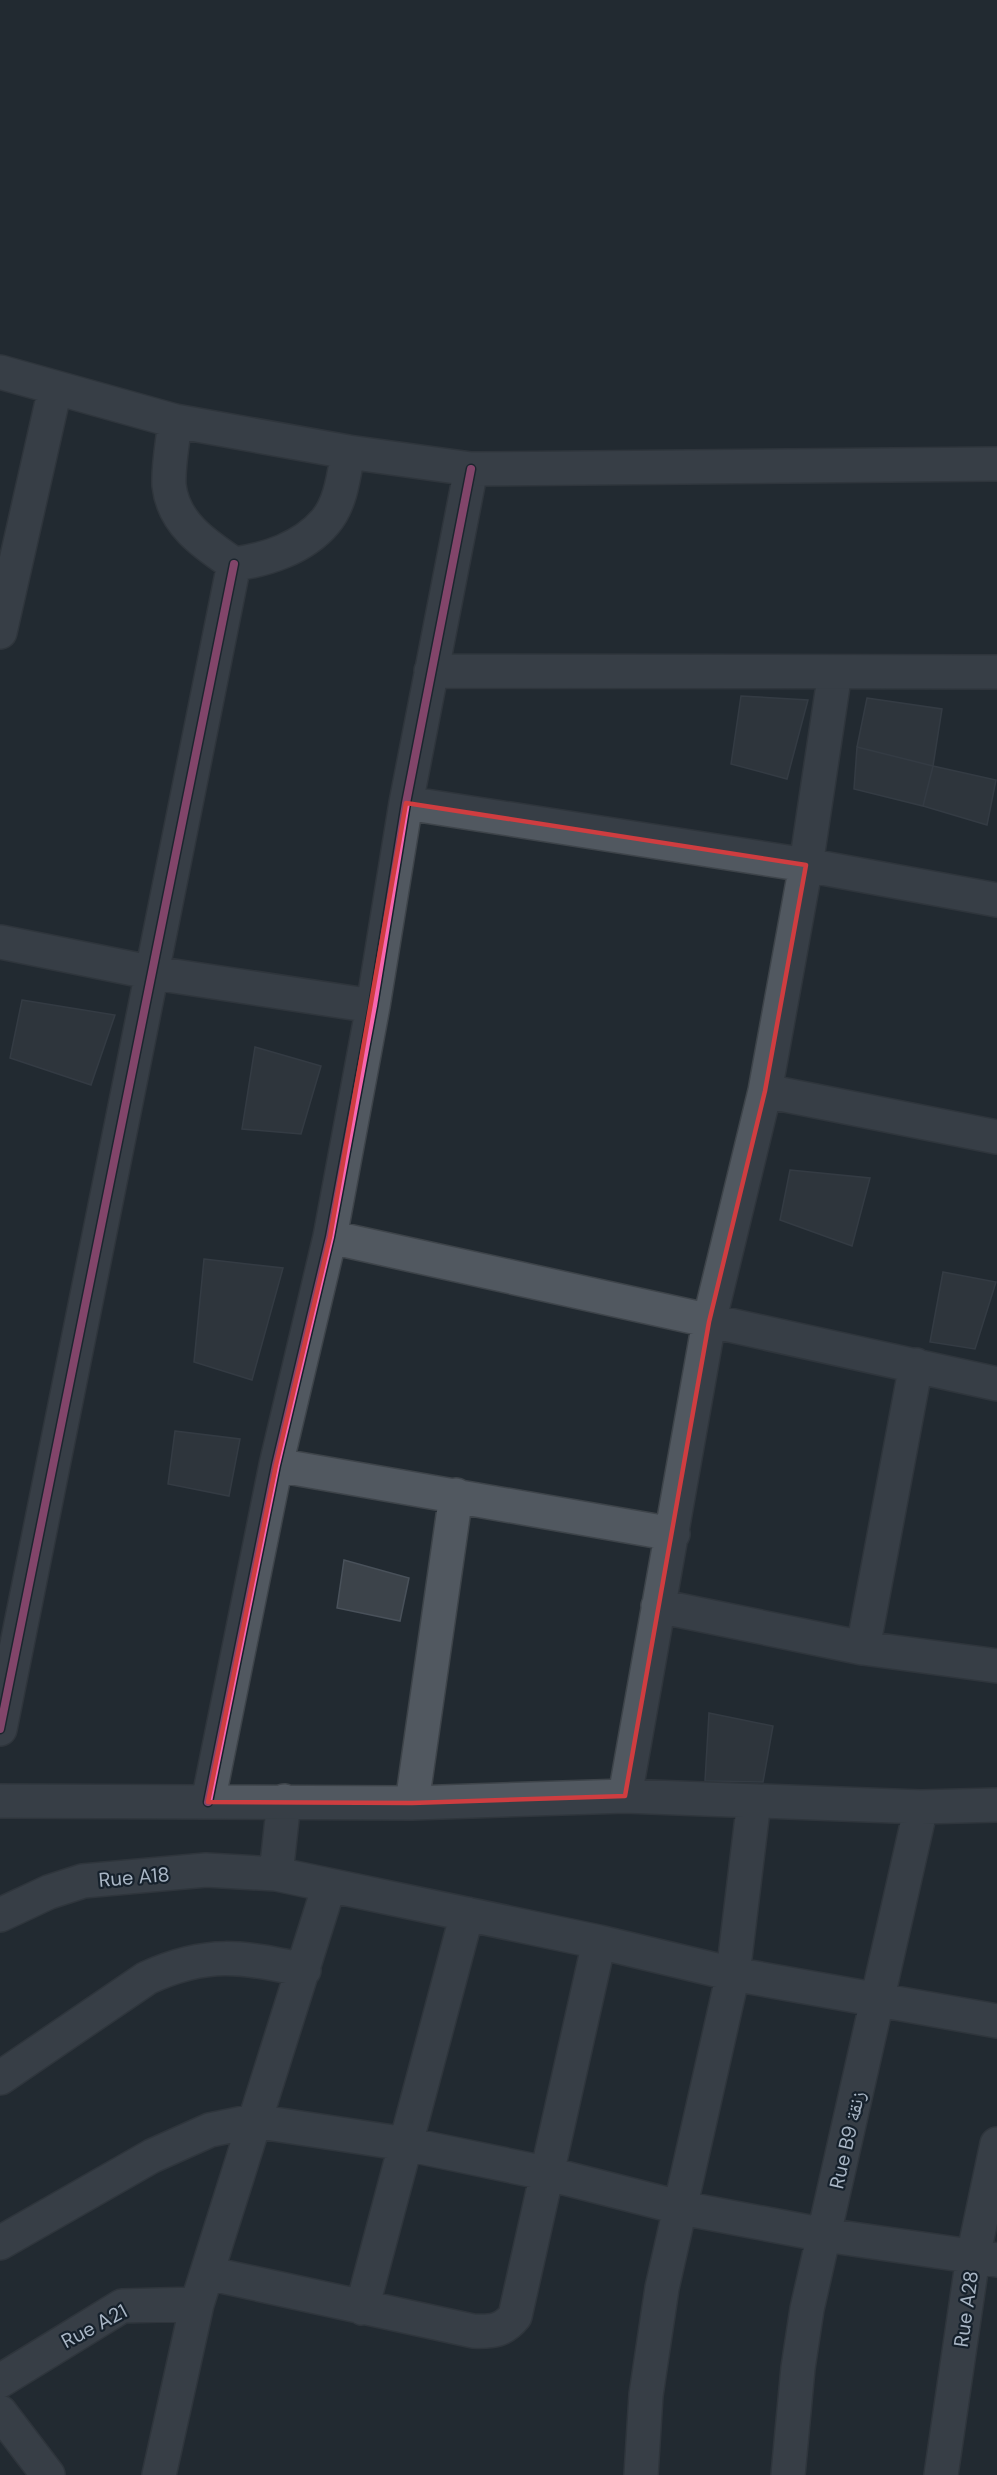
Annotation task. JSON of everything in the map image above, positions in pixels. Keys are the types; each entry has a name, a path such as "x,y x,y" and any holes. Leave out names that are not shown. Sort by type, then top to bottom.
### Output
{"street":[{"path":"0,372 176,421 348,452 471,470 997,464"},
{"path":"0,632 55,388"},
{"path":"176,421 169,486 181,519 198,539 234,564 264,560 300,542 326,522 342,485 348,452"},
{"path":"208,1802 276,1465 330,1236 374,1006 406,803 471,470"},
{"path":"0,1729 154,973 234,564"},
{"path":"432,671 997,672"},
{"path":"625,1796 709,1322 765,1090 806,865 835,672"},
{"path":"406,803 806,865 997,900"},
{"path":"0,942 154,973 374,1006"},
{"path":"765,1090 997,1137"},
{"path":"330,1236 709,1322 997,1384"},
{"path":"863,1647 916,1365"},
{"path":"276,1465 673,1534"},
{"path":"412,1803 456,1496"},
{"path":"658,1606 863,1647 997,1666"},
{"path":"0,1801 412,1803 625,1796 921,1807 997,1805"},
{"path":"276,1874 284,1801"},
{"path":"641,2475 653,2340 662,2288 682,2208 733,1974 754,1801"},
{"name":"Rue B9 زنقة","path":"788,2475 798,2368 807,2309 921,1807"},
{"name":"Rue A18","path":"0,1915 49,1892 82,1881 206,1870 276,1874 599,1942 733,1974 997,2021"},
{"path":"159,2475 197,2304 329,1886"},
{"path":"362,2308 467,1914"},
{"path":"207,2274 473,2331 490,2332 506,2327 515,2316 545,2173 599,1942"},
{"path":"0,2078 147,1978 169,1968 227,1957 245,1958 304,1970"},
{"path":"0,2244 152,2156 210,2130 254,2121 406,2144 545,2173 682,2208 825,2235 985,2259"},
{"name":"Rue A28","path":"941,2475 985,2259 997,2144"},
{"name":"Rue A21","path":"0,2381 122,2306 197,2304"},
{"path":"0,2412 48,2475"}],"highlighted area":[{"path":"406,803 806,865 765,1091 709,1322 625,1796 412,1803 208,1802 276,1465 330,1237"}],"building":[{"path":"741,696 808,700 787,779 731,764"},
{"path":"867,698 942,709 933,766 857,747"},
{"path":"857,747 933,766 923,806 854,789"},
{"path":"933,766 996,780 987,825 923,806"},
{"path":"22,1000 115,1015 91,1085 10,1058"},
{"path":"255,1047 321,1066 301,1134 242,1129"},
{"path":"790,1170 870,1178 852,1246 780,1220"},
{"path":"204,1259 283,1268 252,1380 194,1362"},
{"path":"943,1272 996,1282 975,1349 930,1342"},
{"path":"175,1431 240,1439 229,1496 168,1484"},
{"path":"344,1560 409,1578 400,1621 337,1608"},
{"path":"709,1713 773,1726 763,1782 705,1781"}],"cycle path":[{"path":"208,1802 276,1465 330,1237 373,1006 406,803 471,469"},
{"path":"0,1729 234,564"}]}
